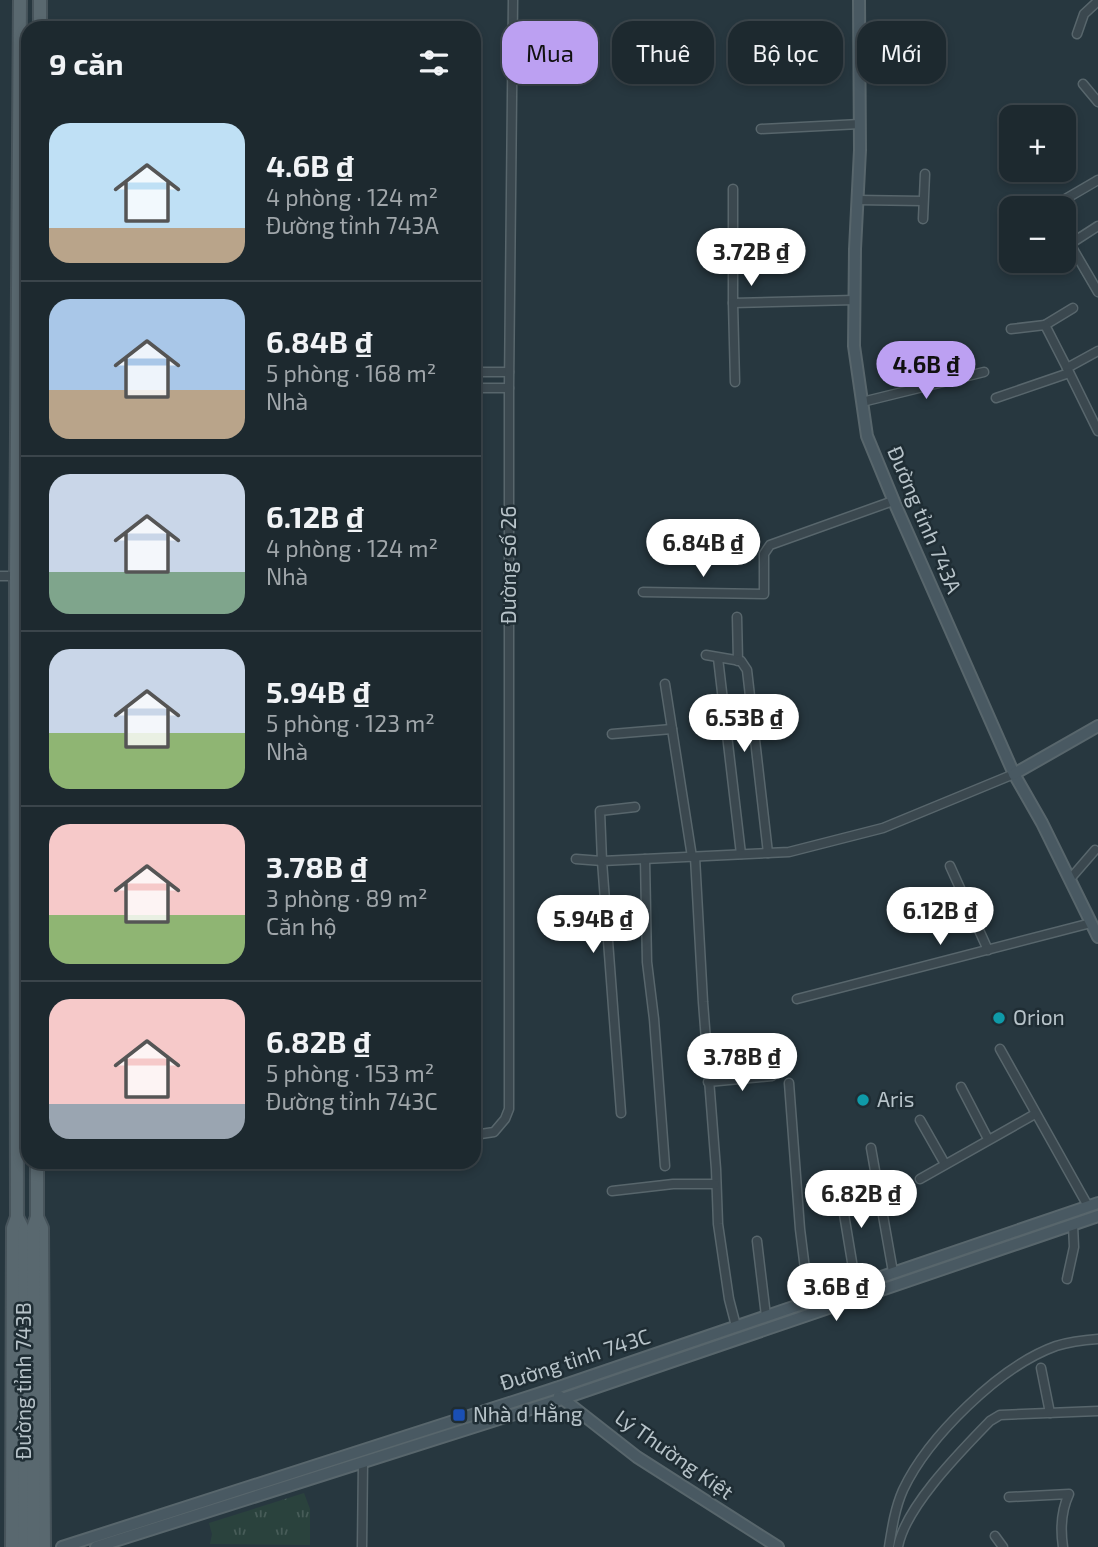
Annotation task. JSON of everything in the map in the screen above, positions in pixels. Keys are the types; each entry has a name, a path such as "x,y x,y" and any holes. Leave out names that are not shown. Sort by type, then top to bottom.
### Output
{"main road":[{"name":"Đường tỉnh 743B","path":"20,0 16,576 21,695"},
{"path":"40,0 40,21"},
{"name":"Đường tỉnh 743A","path":"859,0 860,124 855,346 867,436 1014,774 1093,919 1098,937"},
{"path":"1014,774 1098,726"},
{"name":"Đường tỉnh 743B","path":"12,1547 13,1228 17,1217 21,901"},
{"name":"Đường tỉnh 743B","path":"27,1243 37,1217 37,1169"},
{"name":"Đường tỉnh 743C","path":"96,1547 359,1450 550,1390 1093,1204"},
{"name":"Đường tỉnh 743C","path":"62,1547 363,1462 562,1399 1098,1216"},
{"name":"Đường tỉnh 743B","path":"17,1217 27,1243"},
{"name":"Đường tỉnh 743B","path":"37,1217 42,1228 44,1547"},
{"path":"23,1547 27,1243"},
{"path":"27,1243 34,1547"},
{"name":"Lý Thường Kiệt","path":"550,1390 637,1457 778,1547"},
{"path":"359,1450 363,1462"}],"street":[{"name":"Đường số 26","path":"481,1134 494,1132 509,1110 509,372 513,0"},
{"path":"1077,34 1084,13 1098,1"},
{"path":"1083,84 1098,102"},
{"path":"761,129 860,124"},
{"path":"923,219 925,174"},
{"path":"1071,196 1098,180"},
{"path":"733,188 735,382"},
{"path":"858,200 923,201"},
{"path":"1076,239 1098,226"},
{"path":"1076,259 1098,292"},
{"path":"733,303 855,300"},
{"path":"1011,329 1045,325 1073,308"},
{"path":"1045,325 1098,431"},
{"path":"996,398 1068,370 1098,351"},
{"path":"481,372 509,372"},
{"path":"862,402 984,372"},
{"path":"481,388 509,388"},
{"path":"643,592 764,594 764,554 770,545 893,501"},
{"path":"0,576 16,576"},
{"path":"737,617 738,661"},
{"path":"706,655 746,665 768,853"},
{"path":"718,658 741,854"},
{"path":"665,684 693,857 718,1224 729,1299 736,1326"},
{"path":"612,734 672,729"},
{"path":"576,859 645,859 789,852 883,828 1014,774"},
{"path":"621,1113 600,811 635,807"},
{"path":"1070,879 1095,850"},
{"path":"645,859 647,962 665,1166"},
{"path":"950,866 988,950"},
{"path":"797,999 988,950 1093,919"},
{"path":"1000,1049 1035,1114 1093,1204"},
{"path":"708,1082 772,1076"},
{"path":"789,1083 800,1229 809,1301"},
{"path":"961,1087 988,1139"},
{"path":"920,1179 1035,1114"},
{"path":"920,1120 945,1164"},
{"path":"870,1148 893,1272"},
{"path":"838,1178 856,1286"},
{"path":"612,1191 673,1184 715,1184"},
{"path":"1067,1279 1074,1247 1073,1225"},
{"path":"757,1241 766,1316"},
{"path":"889,1547 892,1523 906,1483 942,1432 967,1407 1036,1356 1068,1343 1098,1339"},
{"path":"1041,1368 1050,1413"},
{"path":"898,1547 900,1535 914,1508 990,1421 1000,1415 1098,1411"},
{"path":"362,1547 363,1462"},
{"path":"1009,1497 1069,1493 1063,1506 1060,1527 1063,1547"},
{"path":"995,1536 1003,1547"}],"green space":[{"path":"304,1493 310,1509 310,1545 210,1544 212,1534 209,1523"}],"place":[{"name":"Orion","path":"999,1018"},
{"name":"Aris","path":"863,1100"},
{"name":"Nhà d Hằng","path":"459,1415"}]}
